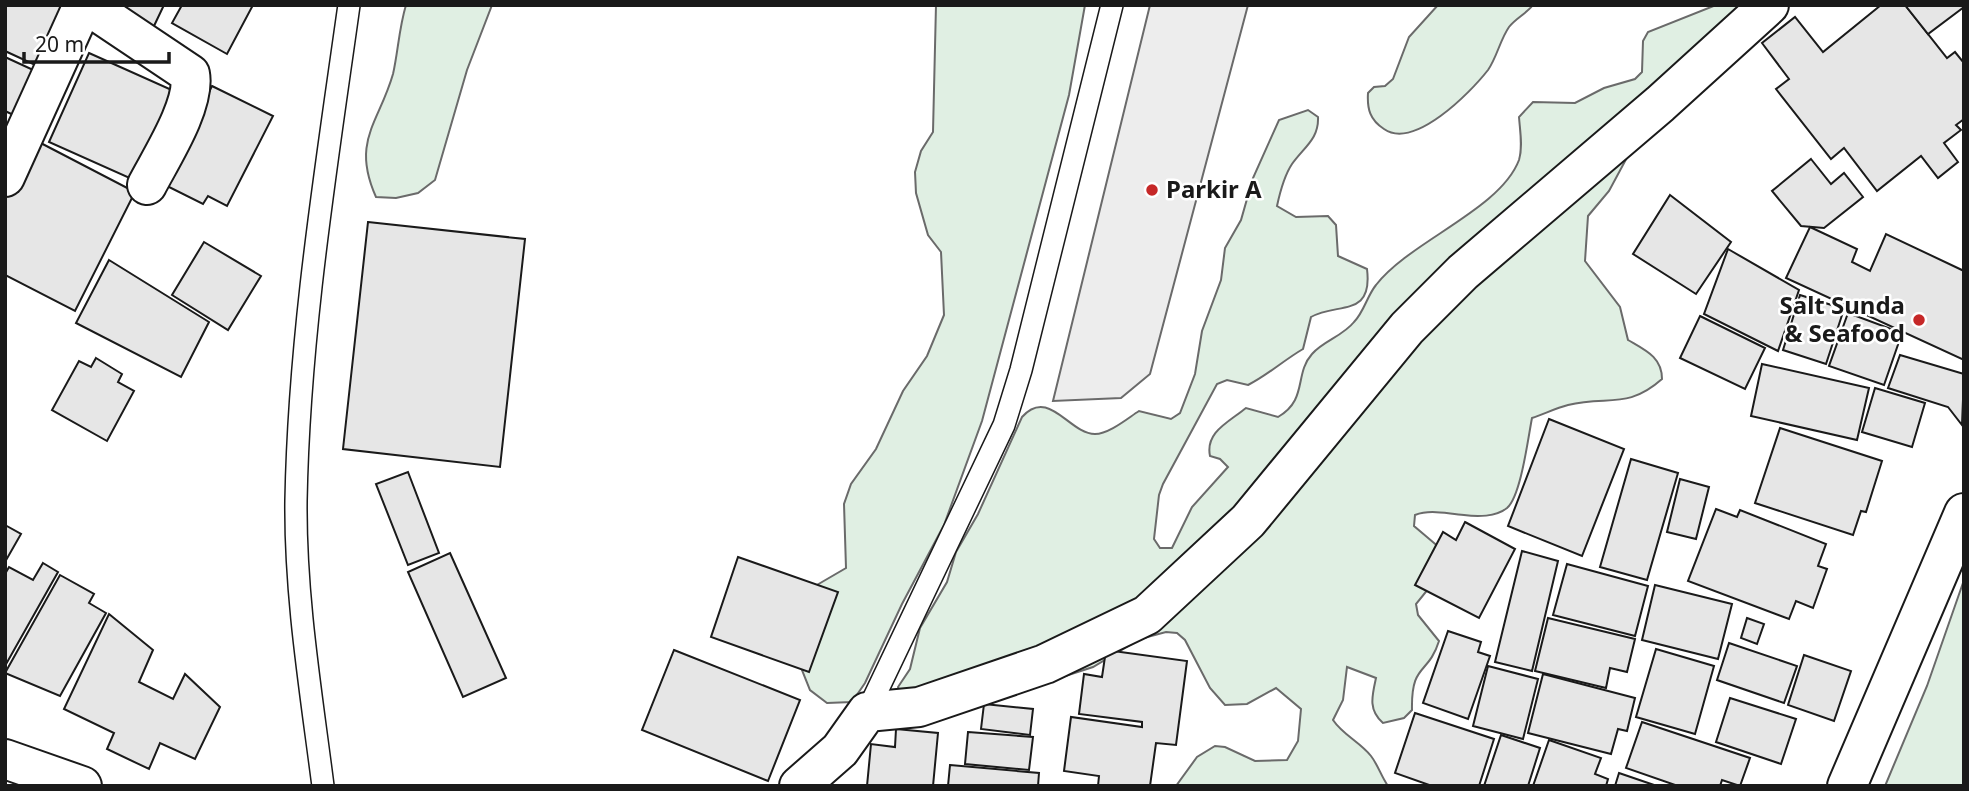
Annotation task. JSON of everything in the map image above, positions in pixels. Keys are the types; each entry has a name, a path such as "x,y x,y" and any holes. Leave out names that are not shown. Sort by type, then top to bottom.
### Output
{"main road":[{"path":"5,177 85,5 190,74 192,85 187,104 147,185"},
{"path":"799,786 840,750 867,712 919,707 1045,664 1147,615 1248,521 1407,328 1463,271 1660,104 1769,5"},
{"path":"1847,786 1964,513"},
{"path":"5,759 82,786"}],"lane":[{"path":"323,786 301,607 296,501 320,212 349,5"},
{"path":"867,712 1004,425 1021,370 1112,5"}],"green space":[{"path":"406,5 492,5 467,70 435,180 418,193 396,198 376,197 366,161 367,146 393,74"},
{"path":"936,5 1085,5 1069,95 982,421 944,525 902,604 865,683 852,702 827,703 810,690 802,670 810,589 846,568 844,504 851,484 876,449 903,391 927,356 944,315 941,252 928,235 916,193 915,172 921,151 933,132"},
{"path":"1438,5 1533,5 1509,27 1488,70 1455,104 1425,126 1410,132 1396,133 1384,129 1370,114 1368,93 1374,87 1385,86 1393,79 1409,37"},
{"path":"1716,5 1744,5 1652,111 1609,191 1588,216 1585,261 1620,307 1628,340 1656,360 1662,379 1638,395 1568,405 1532,418 1516,492 1512,502 1503,511 1480,516 1433,512 1415,515 1414,526 1440,548 1429,588 1416,604 1418,615 1439,641 1430,660 1417,676 1412,695 1412,710 1404,718 1383,723 1373,708 1376,678 1347,667 1343,700 1333,720 1371,756 1388,786 1176,786 1197,757 1215,746 1225,747 1255,761 1287,760 1298,741 1301,709 1276,688 1247,704 1225,705 1210,688 1185,640 1177,633 1166,632 1140,639 1093,667 1019,691 902,697 898,687 910,669 920,628 947,582 956,552 978,514 1022,417 1032,409 1050,409 1076,427 1095,434 1112,429 1139,411 1171,419 1180,413 1195,374 1202,331 1221,280 1225,248 1241,220 1253,178 1279,120 1308,110 1318,117 1313,137 1287,174 1277,206 1296,217 1328,216 1336,225 1338,256 1367,269 1365,295 1351,306 1311,317 1303,349 1255,381 1248,385 1227,380 1217,384 1159,495 1154,539 1160,548 1172,548 1192,507 1228,467 1220,459 1210,456 1211,440 1220,428 1246,408 1278,417 1287,410 1297,395 1303,370 1312,354 1349,327 1360,314 1376,285 1391,269 1474,210 1509,178 1520,155 1519,117 1533,102 1575,103 1604,88 1635,79 1642,72 1643,41 1648,32"},
{"path":"1964,580 1964,786 1885,786 1927,686"}],"shaded area":[{"name":"Parkir A","path":"1150,5 1248,5 1150,374 1121,398 1053,401"}],"building":[{"path":"5,5 73,5 46,70 5,51"},
{"path":"111,5 164,5 153,28"},
{"path":"182,5 253,5 227,54 172,23"},
{"path":"1881,5 1905,5 1947,58 1955,52 1964,63 1964,119 1956,125 1961,130 1944,143 1958,162 1938,178 1921,156 1877,191 1844,148 1831,159 1776,89 1789,79 1762,43 1795,17 1823,52"},
{"path":"1905,5 1964,5 1964,7 1928,34"},
{"path":"89,53 174,91 134,180 49,142"},
{"path":"5,57 42,74 22,119 5,111"},
{"path":"212,86 273,116 227,206 208,196 203,204 163,184"},
{"path":"33,139 135,192 75,311 5,275 5,193"},
{"path":"1811,159 1831,184 1844,173 1863,197 1824,228 1801,226 1772,191"},
{"path":"1670,195 1731,242 1696,294 1633,254"},
{"path":"368,222 525,239 500,467 343,449"},
{"path":"1810,227 1857,249 1852,262 1870,271 1886,234 1964,271 1964,360 1786,278"},
{"path":"204,242 261,276 228,330 172,295"},
{"path":"1728,249 1799,290 1778,351 1704,314"},
{"path":"109,260 209,322 181,377 76,323"},
{"path":"1800,295 1844,309 1826,364 1783,350"},
{"path":"1848,313 1902,333 1884,385 1829,366"},
{"path":"1700,316 1765,348 1745,389 1680,358"},
{"path":"1900,355 1964,374 1962,425 1948,407 1888,388"},
{"path":"96,358 122,374 118,382 134,391 107,441 52,410 79,361 91,367"},
{"path":"1762,364 1869,388 1857,440 1751,416"},
{"path":"1875,388 1925,403 1912,447 1862,432"},
{"path":"1549,419 1624,449 1582,556 1508,526"},
{"path":"1780,428 1882,461 1866,512 1861,511 1853,535 1755,503"},
{"path":"1631,459 1678,473 1647,580 1600,567"},
{"path":"408,472 439,553 408,565 376,484"},
{"path":"1680,479 1709,487 1696,539 1667,532"},
{"path":"1716,509 1737,517 1740,510 1826,544 1818,566 1827,569 1813,608 1796,601 1789,619 1688,581"},
{"path":"1465,522 1515,549 1479,618 1415,585 1443,532 1456,540"},
{"path":"5,525 21,534 5,562"},
{"path":"1522,551 1558,561 1532,671 1495,662"},
{"path":"450,553 506,678 463,697 408,572"},
{"path":"738,557 838,592 809,672 711,637"},
{"path":"43,563 58,572 5,666 5,574 9,567 33,580"},
{"path":"1567,564 1648,586 1635,636 1553,615"},
{"path":"60,575 94,594 89,603 106,613 60,696 5,673"},
{"path":"1655,585 1732,604 1718,659 1642,640"},
{"path":"109,614 153,650 139,682 173,699 185,674 220,707 195,759 160,743 149,769 107,749 114,733 64,709"},
{"path":"1548,618 1635,639 1627,672 1610,668 1606,688 1535,671"},
{"path":"1747,618 1764,624 1757,644 1741,638"},
{"path":"1448,631 1481,642 1478,652 1490,656 1468,719 1423,703"},
{"path":"1729,643 1797,666 1784,703 1717,680"},
{"path":"1656,649 1714,666 1695,734 1636,717"},
{"path":"674,650 800,700 768,781 642,730"},
{"path":"1106,650 1187,661 1176,745 1156,743 1150,786 1098,786 1099,776 1064,771 1071,717 1142,727 1142,722 1079,714 1084,674 1102,677"},
{"path":"1804,655 1851,671 1834,721 1788,705"},
{"path":"1488,666 1538,679 1523,739 1473,726"},
{"path":"1543,674 1635,698 1627,731 1618,729 1611,754 1528,733"},
{"path":"1730,698 1796,719 1781,764 1716,742"},
{"path":"984,704 1033,709 1030,735 981,729"},
{"path":"1415,713 1494,739 1479,786 1432,786 1395,773"},
{"path":"1642,722 1750,758 1740,786 1722,780 1720,786 1678,786 1626,768"},
{"path":"896,729 938,733 933,786 867,786 871,744 895,747"},
{"path":"968,732 1033,737 1029,770 965,764"},
{"path":"1501,735 1540,748 1528,786 1484,786"},
{"path":"1549,740 1601,758 1595,774 1608,779 1606,786 1533,786"},
{"path":"950,765 1039,773 1038,786 948,786"},
{"path":"1619,773 1657,786 1615,786"}],"place":[{"name":"Parkir A","path":"1152,190"},
{"name":"Salt Sunda & Seafood","path":"1919,320"}]}
